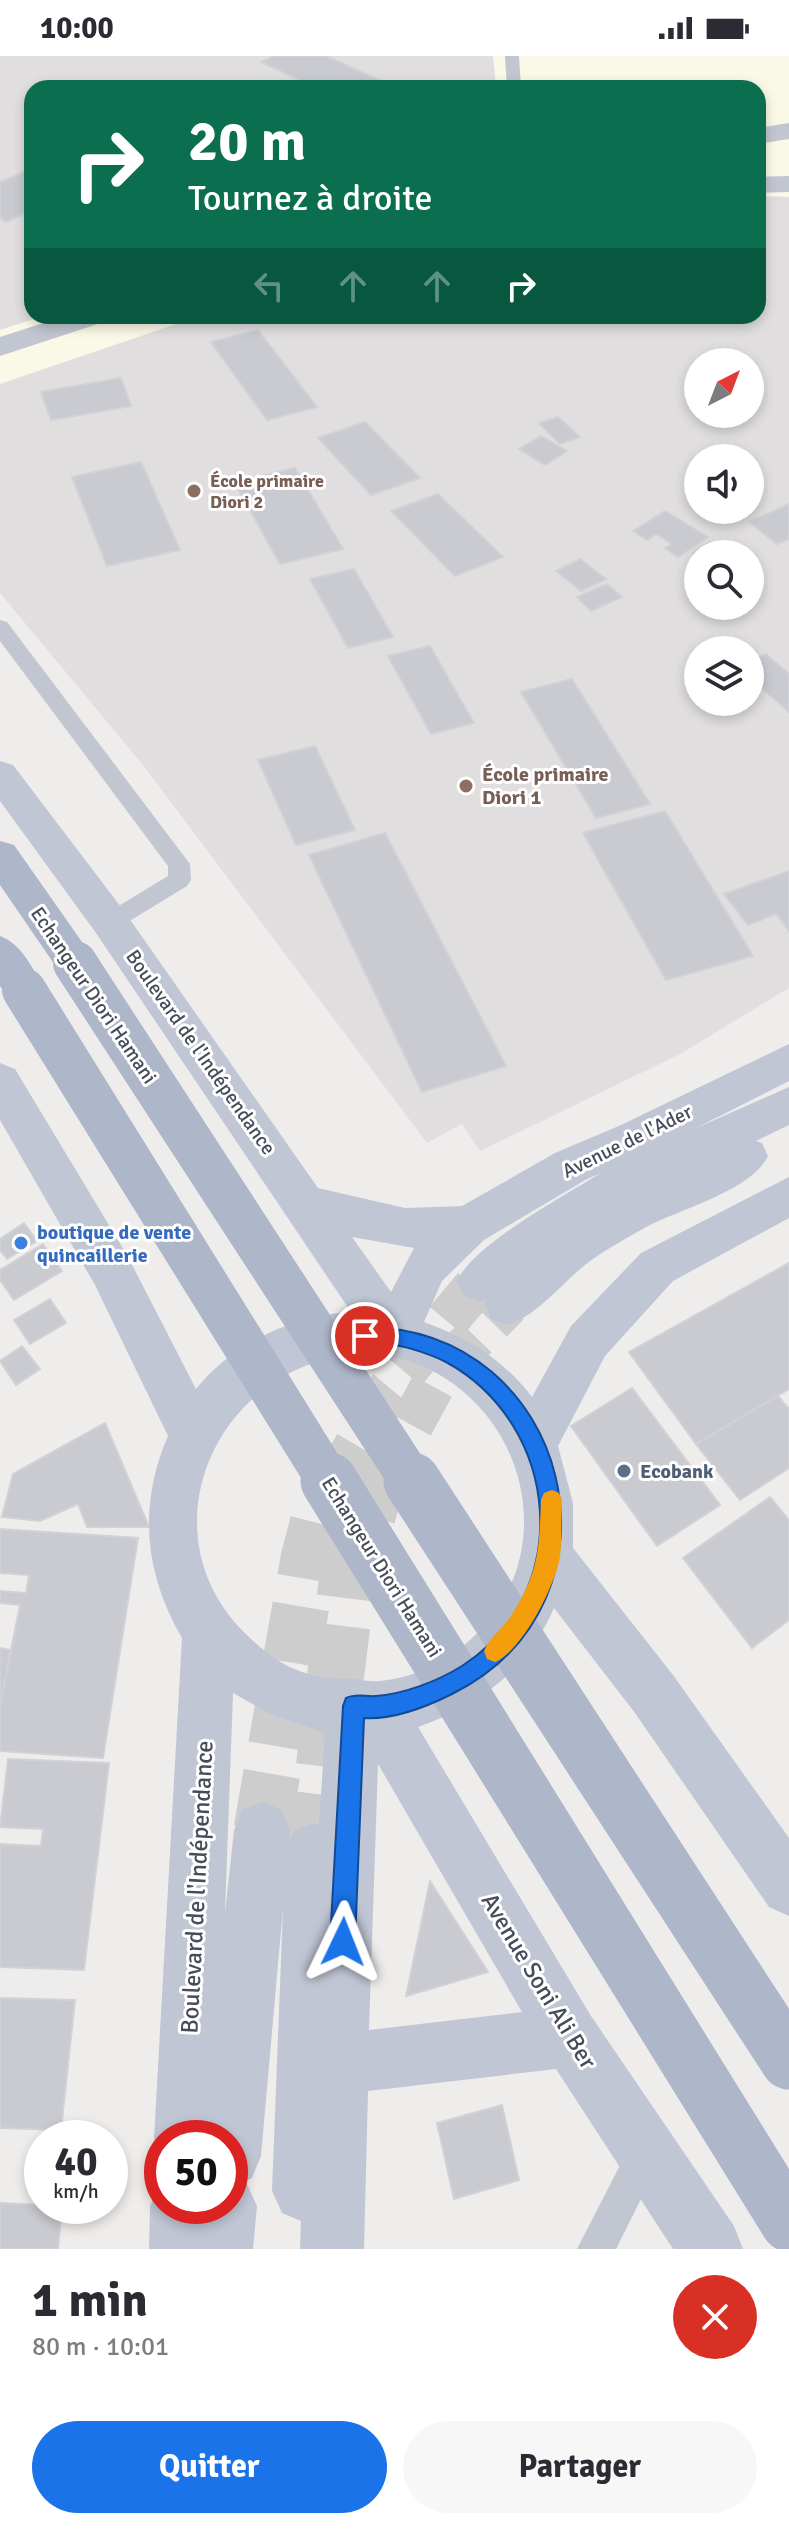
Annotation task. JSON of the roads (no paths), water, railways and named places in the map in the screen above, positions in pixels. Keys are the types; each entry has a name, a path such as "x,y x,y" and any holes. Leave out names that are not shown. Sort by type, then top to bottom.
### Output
{"main road":[{"name":"Boulevard de l'Indépendance","path":"0,774 110,922 394,1336"},
{"name":"Echangeur Diori Hamani","path":"0,855 75,963 789,2061"},
{"name":"Echangeur Diori Hamani","path":"12,971 789,2223"},
{"name":"Avenue de l'Ader","path":"394,1336 425,1267 468,1226 571,1166 636,1138 789,1061"},
{"path":"0,1081 111,1270 192,1433"},
{"name":"Avenue de l'Ader","path":"789,1105 621,1184 545,1232 494,1292 633,1212 692,1186 789,1135"},
{"path":"535,1441 588,1341 657,1267 789,1196"},
{"name":"Avenue de l'Ader","path":"305,1203 345,1216 405,1228 468,1226"},
{"path":"335,1335 394,1336 451,1354 488,1381 500,1391 535,1441 552,1498 549,1559 533,1601 509,1638 471,1673 423,1696 365,1707 309,1701 254,1676 209,1636 182,1588 170,1535 174,1482 192,1433 229,1385 278,1352 335,1335"},
{"path":"549,1559 654,1694 789,1887"},
{"name":"Boulevard de l'Indépendance","path":"186,2120 209,1636"},
{"path":"332,2249 344,1882 365,1707"},
{"name":"Avenue Soni Ali Ber","path":"365,1707 570,2037 711,2249"},
{"path":"237,2120 288,1840 302,2249"},
{"path":"339,2064 570,2037"},
{"path":"181,2249 182,2224"},
{"path":"221,2249 223,2224"}],"street":[{"path":"766,135 789,131"},
{"path":"766,185 789,184"},
{"path":"0,347 70,324"}],"lane":[{"path":"512,56 514,80"},
{"path":"0,627 179,864 179,880 110,922"},
{"path":"596,2249 647,2151"}],"tunnel":[{"path":"335,1482 388,1391 480,1281"},
{"path":"380,1483 438,1376 508,1304"},
{"path":"314,1851 346,1591 372,1498 381,1481"},
{"path":"262,1830 309,1559 320,1517 335,1482"}],"place":[{"name":"École primaire Diori 2","path":"194,491"},
{"name":"École primaire Diori 1","path":"466,786"},
{"name":"boutique de vente quincaillerie","path":"21,1243"},
{"name":"Ecobank","path":"624,1471"}]}
